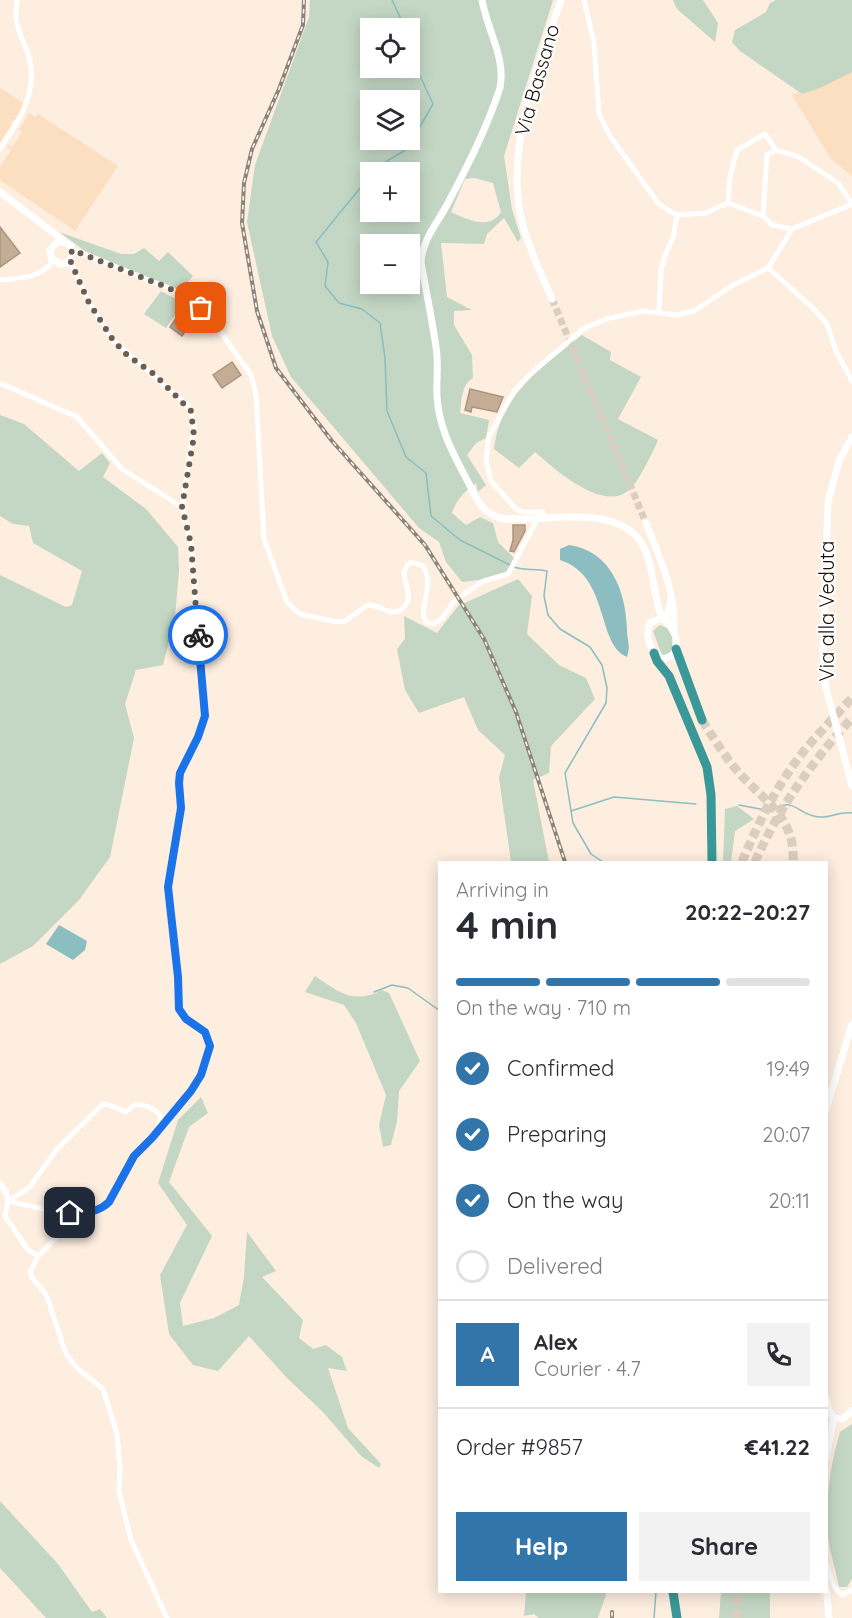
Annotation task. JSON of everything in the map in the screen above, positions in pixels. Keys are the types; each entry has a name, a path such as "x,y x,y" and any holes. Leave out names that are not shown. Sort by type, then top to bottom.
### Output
{"highway":[{"path":"676,649 702,720"},
{"path":"654,653 657,661 669,676 707,767 711,795 712,861"},
{"path":"673,1593 677,1618"}],"main road":[{"path":"482,0 499,55 502,78 500,88 459,181 425,239 421,262 436,347 439,416 445,438 478,500 488,512 503,518 599,518 628,529 638,538 645,550 655,601 663,619 674,631"},
{"name":"Via Bassano","path":"552,299 524,230 516,178 525,114 561,0"},
{"path":"0,192 51,231 65,242 72,250 70,260 60,264 53,261 50,254 51,231"},
{"path":"52,247 57,242 65,242"},
{"name":"Via alla Veduta","path":"852,437 839,461 828,502 823,653 825,684 852,786"},
{"path":"646,523 671,593 675,614 676,649 672,656 664,659 654,653 647,634 655,601"},
{"path":"650,623 663,619 667,615 671,593"},
{"path":"828,1103 852,1024"},
{"path":"0,1184 6,1192"},
{"path":"828,1406 834,1418 842,1419 852,1411"},
{"path":"828,1446 834,1418"},
{"path":"827,1593 830,1618"}],"street":[{"path":"0,149 24,112 30,81 27,53 14,17 16,0"},
{"path":"584,0 594,44 599,114 610,136 658,203 677,215 706,213 728,203 763,216 772,225 792,229 852,204 838,183 799,157 776,150 765,135 736,150 730,177 728,203"},
{"path":"763,216 767,154 776,150"},
{"path":"659,312 661,270 673,238 677,215"},
{"path":"547,518 542,512 519,511 489,478 486,460 489,436 514,391 579,332 594,324 615,316 643,311 677,315 694,311 733,285 768,268 792,229"},
{"path":"72,250 169,288 201,308 212,319 251,375 256,394 264,539 280,586 291,608 300,614 337,622 345,621 368,606 376,606 391,612 399,611 407,605 410,598 403,575 405,567 412,562 423,566 428,581 424,613 426,622 432,625 438,624 467,591 484,581 506,576 511,571 538,518"},
{"path":"70,260 88,301 113,340 127,355 154,374 191,411 194,436 182,507 191,544 205,716 198,737 180,773 181,808 168,887 178,977 179,1009 186,1019 205,1032 210,1046 201,1075 196,1083 157,1133 134,1156 109,1202 73,1221 38,1256 30,1272 51,1304 55,1324 66,1354 78,1369 103,1389 111,1409 119,1457 119,1491 131,1540 167,1618"},
{"path":"0,280 33,276 48,268 53,261"},
{"path":"768,268 812,307 827,324 836,351 852,381"},
{"path":"0,383 77,417 122,469 182,507"},
{"path":"8,1201 29,1188 57,1149 102,1105 107,1104 128,1112 134,1105 141,1104 158,1112 161,1117 157,1133"},
{"path":"6,1192 8,1201 2,1217 28,1250 38,1256"},
{"path":"8,1201 56,1212 85,1214"},
{"path":"828,1571 832,1586 842,1595 852,1590"}],"shaded area":[{"path":"852,72 852,176 831,159 792,95 799,92 802,94"},
{"path":"0,88 23,103 21,111 10,123 12,124 0,142"},
{"path":"29,113 35,117 38,114 118,166 75,231 0,180 0,167 11,150 7,147 8,145 12,147 22,132 19,130"}],"green space":[{"path":"310,0 553,0 504,156 512,209 521,238 518,242 504,218 487,234 484,244 441,243 447,297 472,310 454,311 454,325 472,355 473,378 464,389 460,413 489,420 486,438 476,443 467,455 486,485 478,492 476,483 472,486 464,493 452,513 466,525 480,517 493,523 498,542 514,558 507,572 462,582 446,562 439,542 419,528 291,377 272,336 247,222 255,165 309,17","holes":["474,178 493,183 501,212 496,218 491,221 478,222 451,212 465,179"]},
{"path":"673,0 703,0 718,23 715,42 677,9"},
{"path":"776,0 852,0 852,72 802,94 740,51 732,42 735,30 766,12 770,3"},
{"path":"59,232 121,254 134,254 144,248 159,261 168,252 193,276 181,291 85,251"},
{"path":"161,291 183,303 166,328 144,314"},
{"path":"582,335 611,352 610,360 641,377 618,419 658,440 634,485 627,492 612,497 588,491 576,484 535,452 519,468 494,449 498,430 514,397 539,370"},
{"path":"0,415 24,424 79,471 102,453 110,463 103,477 146,509 178,547 179,571 175,617 163,665 136,670 125,704 134,738 110,857 79,900 33,946 0,964 0,575 66,607 72,605 82,571 33,543 29,526 13,524 0,516"},
{"path":"518,579 532,596 527,634 559,665 586,678 595,699 551,746 549,773 533,780 549,861 511,861 499,778 505,755 478,730 464,697 419,713 405,690 397,649 405,639 404,616 437,633 458,606"},
{"path":"660,625 667,628 673,638 672,652 666,656 662,655 653,631"},
{"path":"737,806 754,819 735,831 731,861 723,861 725,809"},
{"path":"315,976 347,995 363,996 382,990 389,993 420,1061 399,1091 397,1121 391,1145 383,1147 379,1125 386,1095 356,1023 344,1005 305,992"},
{"path":"201,1097 208,1113 189,1127 169,1182 212,1236 180,1303 183,1326 214,1318 239,1305 244,1277 247,1232 276,1271 262,1277 303,1320 299,1338 313,1349 326,1345 342,1357 347,1371 328,1368 348,1428 381,1464 379,1468 361,1456 322,1411 287,1378 249,1336 218,1371 193,1365 169,1334 160,1275 187,1225 158,1183 178,1120"},
{"path":"852,1424 852,1579 847,1587 839,1587 828,1537 828,1497 833,1458 840,1432"},
{"path":"0,1501 58,1564 92,1612 100,1609 107,1618 46,1618 0,1568"},
{"path":"526,1593 607,1593 598,1618 539,1618 534,1614 524,1616"},
{"path":"721,1593 770,1593 770,1618 719,1618"}],"water":[{"path":"569,545 596,555 613,575 626,615 629,646 627,657 617,650 610,639 595,594 587,580 576,568 560,560 560,549"},
{"path":"59,925 87,941 85,950 73,960 46,944"}],"building":[{"path":"0,227 20,253 0,267"},
{"path":"183,308 195,317 182,336 170,327"},
{"path":"232,362 241,375 222,388 213,375"},
{"path":"470,389 503,397 497,412 472,407 471,412 465,410"},
{"path":"513,525 525,525 525,531 514,552 510,551"}],"waterway":[{"path":"392,0 400,18"},
{"path":"386,162 407,149 433,104 420,76"},
{"path":"360,188 316,242 328,262 325,286 339,303 362,309 380,323 385,358 387,411 406,457 426,473 431,516 460,540 510,565"},
{"path":"514,567 547,571 544,596 548,615 560,629 590,647 602,665 607,688 606,703 565,773 573,823 591,854 602,861"},
{"path":"571,811 614,797 696,804"},
{"path":"739,805 770,811 791,805 811,816 819,817 852,813"},
{"path":"374,992 392,985 408,988 438,1010"},
{"path":"654,1618 656,1593"}],"tunnel":[{"path":"552,299 646,523"},
{"path":"742,861 763,817 788,773 808,746 852,698"},
{"path":"755,861 775,822 798,786 823,751 852,718"},
{"path":"702,720 734,767 783,820 789,832 793,861"},
{"path":"737,1618 738,1593"}],"railway":[{"path":"304,0 303,25 279,89 252,149 244,183 242,223 257,311 276,368 332,441 425,545 484,639 516,712 565,861"},
{"path":"612,1612 612,1618"}],"way so far":[{"path":"198,635 191,544 183,519 182,507 194,436 191,411 154,374 127,355 113,340 88,301 70,260 72,250 169,288 201,308"}],"route":[{"path":"70,1213 85,1214 109,1202 134,1156 191,1091 201,1075 210,1046 205,1032 186,1019 179,1009 178,977 168,887 182,802 180,773 198,737 205,716 198,635"}]}
